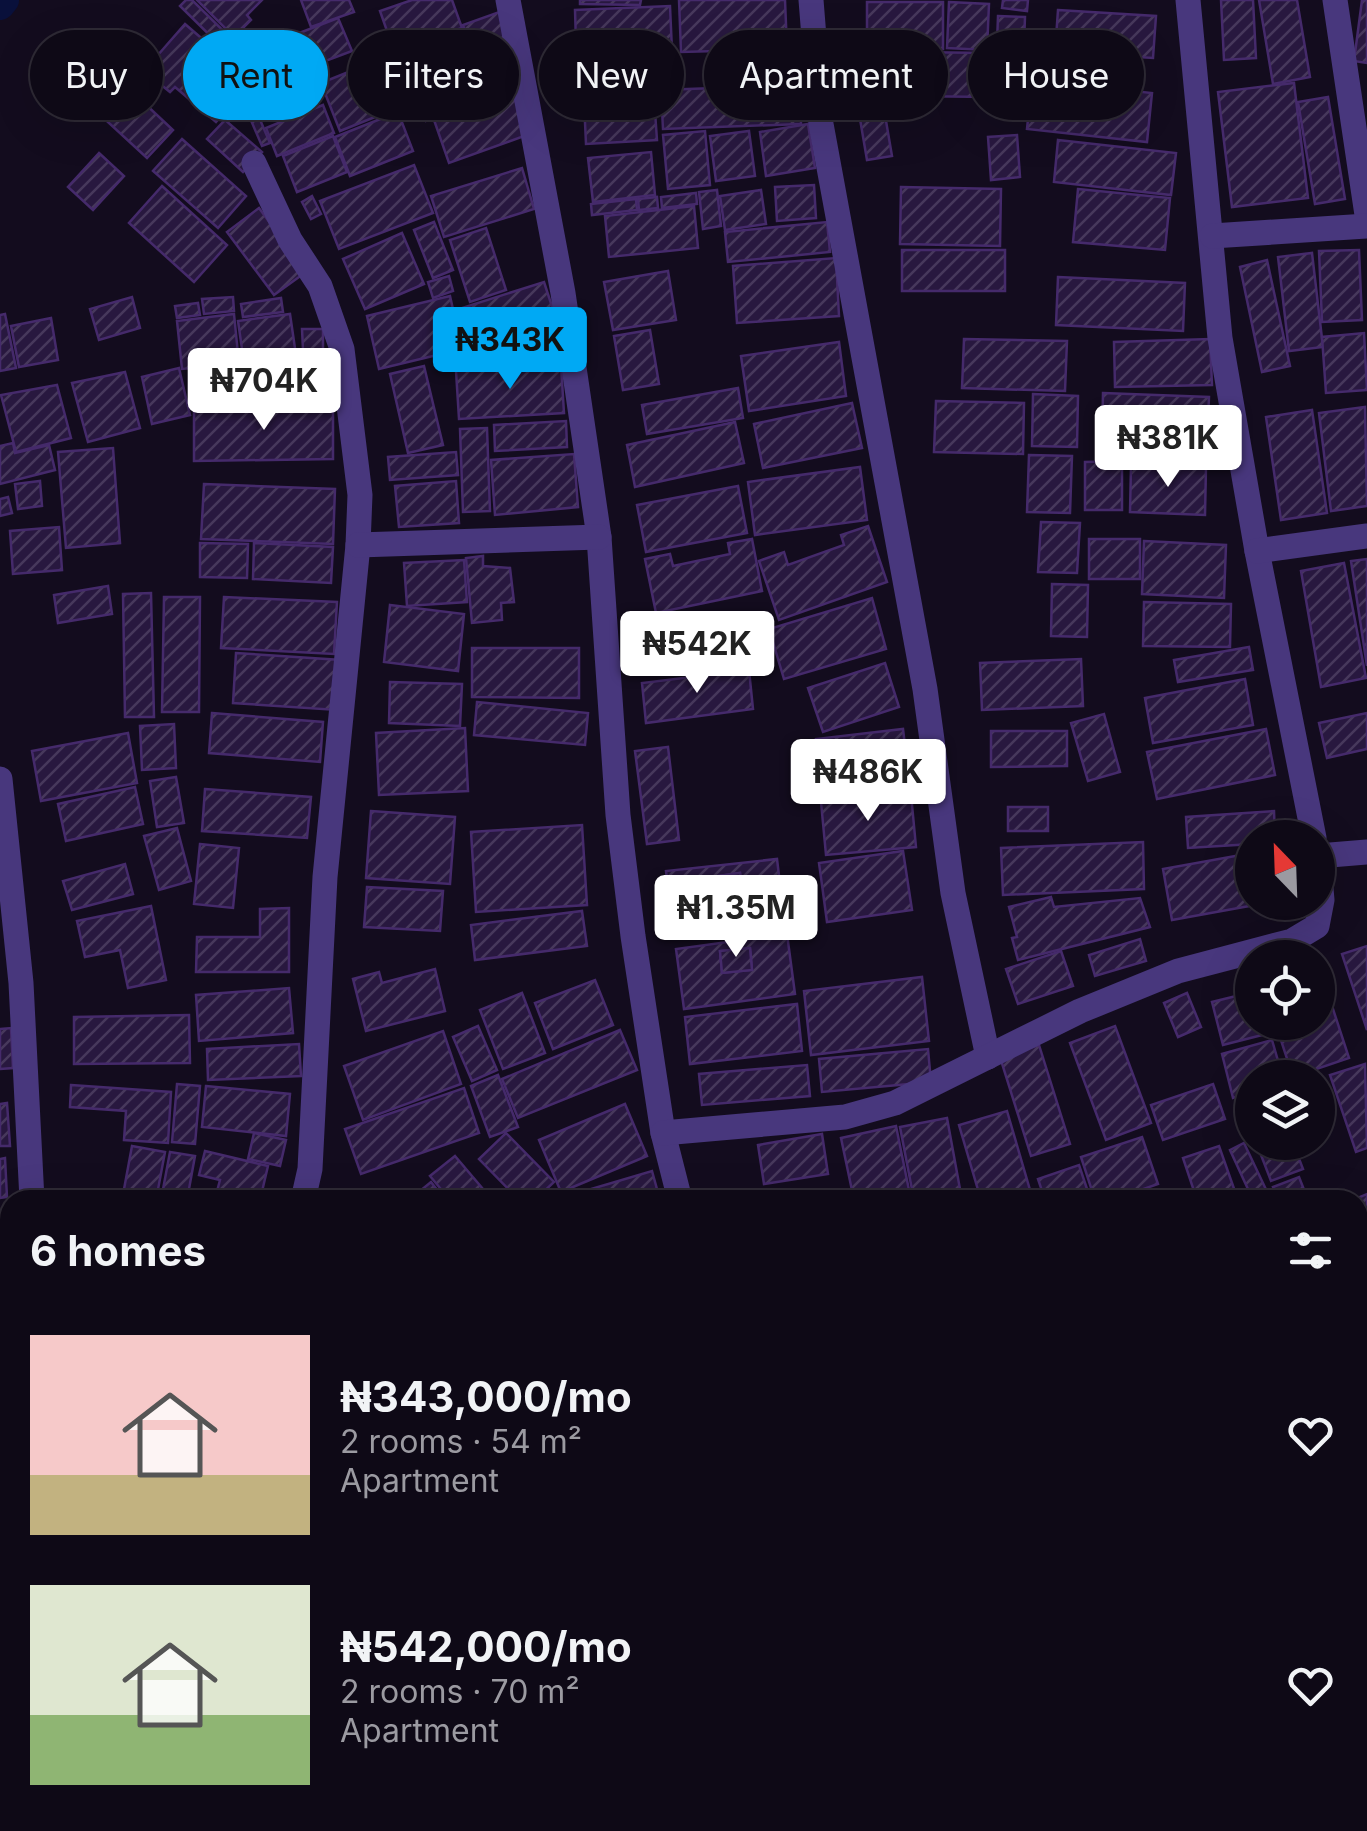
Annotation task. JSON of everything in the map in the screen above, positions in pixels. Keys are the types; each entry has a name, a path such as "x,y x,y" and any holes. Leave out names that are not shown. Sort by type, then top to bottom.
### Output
{"street":[{"path":"508,0 563,293 598,537 618,814 663,1132 678,1190"},
{"path":"811,0 821,124 925,689 954,894 988,1057"},
{"path":"1188,0 1220,338 1310,820"},
{"path":"1335,0 1367,214"},
{"path":"254,163 290,240 320,286 342,349 360,495 325,877 310,1169 305,1190"},
{"path":"1212,236 1367,226"},
{"path":"1258,551 1367,536"},
{"path":"358,545 598,537"},
{"path":"0,780 21,983 31,1190"},
{"path":"1335,855 1367,852"},
{"path":"663,1132 846,1117 895,1103 1080,1011 1178,970 1292,941 1317,926 1318,920"}],"building":[{"path":"192,0 223,30 204,30 180,6"},
{"path":"197,0 262,0 247,15 251,20 241,30 227,30"},
{"path":"301,0 349,0 354,12 311,27"},
{"path":"412,0 452,0 462,28 387,30 380,11"},
{"path":"580,0 641,0 640,5 580,4"},
{"path":"679,0 785,0 786,30 704,30 704,51 684,52 684,30 680,30"},
{"path":"1003,0 1028,0 1027,11 1002,8"},
{"path":"1221,0 1253,0 1256,58 1224,60"},
{"path":"1259,0 1297,0 1310,77 1273,84"},
{"path":"1362,0 1367,0 1367,63 1354,61"},
{"path":"867,2 943,2 943,30 867,30"},
{"path":"949,2 989,4 988,30 968,30 968,49 948,48"},
{"path":"670,6 671,30 576,30 575,10"},
{"path":"1058,10 1156,16 1153,58 1144,57 1144,30 1057,30"},
{"path":"502,11 508,30 458,30"},
{"path":"998,16 1025,17 1025,30 997,30"},
{"path":"338,18 348,42 348,53 328,60 328,30 307,30"},
{"path":"185,24 192,30 183,30 183,94 175,87 170,92 163,86 163,49"},
{"path":"948,52 968,53 968,97 948,96"},
{"path":"348,72 348,120 368,120 340,131 328,101 328,80"},
{"path":"1294,83 1308,198 1232,207 1218,92"},
{"path":"704,88 704,120 801,120 801,124 663,129 663,120 684,120 684,89"},
{"path":"1144,92 1152,93 1147,142 1027,129 1028,120 1144,120"},
{"path":"1328,97 1345,199 1315,204 1298,102"},
{"path":"519,111 527,135 449,163 434,120 519,120"},
{"path":"328,118 334,133 277,156 266,128 286,120"},
{"path":"106,120 162,120 173,130 147,158"},
{"path":"225,120 262,152 243,172 207,139"},
{"path":"251,120 260,120 270,143 262,146"},
{"path":"378,120 401,120 413,151 350,176 335,137"},
{"path":"585,120 656,120 657,140 586,144"},
{"path":"860,120 886,120 892,156 867,160"},
{"path":"808,124 815,168 766,176 760,132"},
{"path":"705,131 710,185 668,189 663,135"},
{"path":"749,131 755,176 716,181 710,136"},
{"path":"1017,135 1020,177 991,180 988,137"},
{"path":"333,136 347,172 297,192 283,156"},
{"path":"182,139 246,196 218,228 153,171"},
{"path":"1058,140 1176,153 1171,195 1054,182"},
{"path":"651,152 655,195 593,202 588,158"},
{"path":"99,153 124,176 93,210 68,187"},
{"path":"414,165 433,213 339,249 320,201"},
{"path":"522,168 534,209 444,237 431,196"},
{"path":"814,185 816,218 777,221 775,187"},
{"path":"162,186 227,245 194,282 129,223"},
{"path":"901,187 1001,189 1000,246 900,244"},
{"path":"1078,189 1170,198 1165,250 1073,242"},
{"path":"717,190 721,226 703,229 699,192"},
{"path":"761,190 766,224 725,230 720,196"},
{"path":"696,193 697,204 662,208 661,197"},
{"path":"312,196 321,214 311,219 302,202"},
{"path":"657,197 658,208 639,210 638,199"},
{"path":"636,199 637,210 592,215 591,204"},
{"path":"694,206 698,248 609,257 605,216"},
{"path":"259,208 306,272 274,295 227,232"},
{"path":"434,222 453,270 433,278 414,230"},
{"path":"827,222 830,252 728,262 725,232"},
{"path":"486,228 506,290 470,302 450,240"},
{"path":"402,233 424,284 365,309 343,259"},
{"path":"902,250 1005,250 1005,291 902,291"},
{"path":"1359,250 1362,320 1322,322 1319,251"},
{"path":"1312,253 1323,347 1289,351 1278,257"},
{"path":"836,258 839,316 737,323 733,266"},
{"path":"1267,260 1290,366 1262,372 1240,267"},
{"path":"668,271 676,320 613,330 604,282"},
{"path":"449,276 453,291 433,298 428,282"},
{"path":"1058,277 1185,283 1183,331 1056,325"},
{"path":"544,282 558,325 475,351 462,308"},
{"path":"450,296 462,349 379,369 367,316"},
{"path":"132,297 140,328 99,340 90,309"},
{"path":"233,297 234,311 204,314 202,299"},
{"path":"281,298 283,312 243,317 241,304"},
{"path":"198,303 200,315 177,318 175,306"},
{"path":"5,314 16,368 0,371 0,315"},
{"path":"234,314 239,364 182,369 177,321"},
{"path":"290,314 297,362 245,370 238,321"},
{"path":"51,318 58,360 19,367 11,326"},
{"path":"302,329 323,329 323,349 303,350"},
{"path":"650,330 659,384 623,390 614,336"},
{"path":"1364,333 1367,390 1326,393 1322,337"},
{"path":"964,339 1067,341 1065,391 962,388"},
{"path":"1210,339 1212,385 1115,387 1114,342"},
{"path":"839,342 846,396 749,411 741,356"},
{"path":"561,365 564,413 459,419 456,371"},
{"path":"424,366 443,445 408,453 390,374"},
{"path":"179,368 190,415 152,424 142,377"},
{"path":"125,372 140,428 88,442 72,383"},
{"path":"57,385 71,438 16,452 1,395"},
{"path":"738,388 743,418 647,434 642,405"},
{"path":"1103,393 1209,397 1207,444 1102,440"},
{"path":"1033,394 1078,396 1077,447 1032,446"},
{"path":"936,401 1024,403 1023,454 934,452"},
{"path":"852,403 862,448 763,468 754,424"},
{"path":"333,405 333,459 194,461 194,407"},
{"path":"1365,407 1367,506 1331,511 1319,413"},
{"path":"1312,410 1327,513 1281,520 1266,417"},
{"path":"566,421 567,447 495,451 494,425"},
{"path":"735,422 744,463 635,487 627,445"},
{"path":"487,428 490,511 463,512 460,429"},
{"path":"13,443 15,453 49,445 55,470 0,484 0,446"},
{"path":"113,448 120,543 66,548 58,452"},
{"path":"456,452 458,475 390,480 388,457"},
{"path":"574,454 578,507 495,515 491,460"},
{"path":"1029,455 1072,456 1070,513 1027,512"},
{"path":"1122,461 1122,510 1085,510 1085,462"},
{"path":"1131,465 1206,467 1205,515 1130,512"},
{"path":"860,467 867,520 755,535 748,482"},
{"path":"40,481 42,506 18,509 15,484"},
{"path":"456,481 459,523 399,527 395,486"},
{"path":"204,484 335,489 333,544 201,539"},
{"path":"738,486 747,533 646,552 637,505"},
{"path":"8,497 12,513 0,516 0,499"},
{"path":"1041,522 1080,523 1077,573 1038,572"},
{"path":"868,526 887,582 779,620 759,561 784,552 788,565 844,545 841,535"},
{"path":"59,527 62,570 13,574 10,531"},
{"path":"752,539 762,591 656,613 645,559 670,554 673,566 730,554 728,543"},
{"path":"1089,539 1140,539 1140,579 1089,579"},
{"path":"1144,541 1226,545 1224,598 1142,594"},
{"path":"200,543 248,544 247,578 200,577"},
{"path":"254,543 333,547 331,583 253,579"},
{"path":"483,556 483,566 510,568 514,602 501,603 502,620 472,623 466,558"},
{"path":"1367,559 1367,666 1351,561"},
{"path":"464,560 467,602 407,606 404,563"},
{"path":"1344,563 1366,678 1321,687 1301,571"},
{"path":"1052,584 1088,585 1087,637 1051,636"},
{"path":"108,586 112,614 58,623 54,595"},
{"path":"151,593 154,717 125,717 123,594"},
{"path":"164,597 200,597 199,712 162,712"},
{"path":"224,597 337,602 334,654 221,648"},
{"path":"872,598 886,649 784,679 769,629"},
{"path":"1144,602 1231,604 1230,647 1143,646"},
{"path":"390,605 464,614 458,671 384,662"},
{"path":"754,614 758,666 664,673 660,622"},
{"path":"1249,647 1253,670 1178,682 1174,660"},
{"path":"472,648 579,648 579,698 472,697"},
{"path":"236,653 341,660 337,710 233,703"},
{"path":"1081,659 1083,706 982,710 980,663"},
{"path":"885,663 899,707 823,732 808,688"},
{"path":"749,670 753,709 646,723 642,683"},
{"path":"1245,679 1253,725 1153,743 1145,698"},
{"path":"390,682 462,684 460,726 389,723"},
{"path":"477,702 588,713 585,745 474,735"},
{"path":"212,713 323,722 320,762 209,753"},
{"path":"1367,713 1367,749 1327,758 1319,723"},
{"path":"1104,714 1120,772 1088,781 1071,723"},
{"path":"174,724 176,768 142,770 140,726"},
{"path":"465,728 468,791 379,795 376,733"},
{"path":"903,729 909,779 821,789 816,739"},
{"path":"1266,729 1275,775 1157,799 1147,752"},
{"path":"991,731 1067,731 1067,766 991,767"},
{"path":"128,733 137,783 41,801 32,751"},
{"path":"668,747 679,840 647,844 635,751"},
{"path":"176,777 184,823 157,827 150,781"},
{"path":"135,787 143,824 66,841 58,804"},
{"path":"205,789 311,797 307,838 202,831"},
{"path":"911,794 916,847 826,855 821,802"},
{"path":"1008,807 1048,807 1048,831 1008,831"},
{"path":"371,811 455,817 450,884 366,878"},
{"path":"1274,811 1274,820 1235,820 1235,845 1188,848 1186,817"},
{"path":"582,825 587,905 476,912 471,832"},
{"path":"177,828 191,881 159,890 144,836"},
{"path":"1143,842 1144,889 1003,895 1001,848"},
{"path":"200,844 239,848 233,908 194,904"},
{"path":"903,851 912,910 827,922 819,863"},
{"path":"1235,856 1235,909 1172,920 1163,869"},
{"path":"777,859 784,917 673,929 666,871","holes":["740,873 742,892 713,896 711,877"]},
{"path":"125,864 133,894 72,910 63,881"},
{"path":"740,873 742,892 713,896 711,877"},
{"path":"367,887 443,891 440,931 364,927"},
{"path":"1051,897 1054,907 1140,898 1150,927 1018,960 1009,907"},
{"path":"151,906 166,980 128,988 120,950 85,957 77,921"},
{"path":"289,908 289,972 196,972 197,937 260,937 260,909"},
{"path":"582,911 587,946 475,960 471,925"},
{"path":"787,934 795,994 684,1009 676,949","holes":["750,948 752,970 722,973 720,951"]},
{"path":"1140,939 1146,961 1095,976 1089,955"},
{"path":"1367,946 1367,1030 1342,954"},
{"path":"750,948 752,970 722,973 720,951"},
{"path":"1061,951 1073,986 1018,1004 1006,969"},
{"path":"435,969 445,1011 366,1031 353,979 379,972 382,983"},
{"path":"922,977 929,1041 811,1055 804,991"},
{"path":"595,980 613,1025 553,1049 535,1003"},
{"path":"289,988 293,1033 199,1041 196,995"},
{"path":"522,993 545,1053 503,1069 480,1010"},
{"path":"1187,993 1201,1027 1178,1037 1164,1003"},
{"path":"1235,996 1235,1040 1243,1040 1223,1045 1212,1002"},
{"path":"797,1004 802,1051 690,1064 685,1017"},
{"path":"189,1015 190,1063 74,1064 74,1017"},
{"path":"1335,1015 1349,1058 1335,1063 1287,1060 1281,1040 1335,1040"},
{"path":"478,1026 497,1070 472,1081 453,1037"},
{"path":"1115,1026 1151,1123 1106,1140 1070,1043"},
{"path":"11,1028 13,1068 0,1069 0,1029"},
{"path":"620,1030 637,1070 518,1118 502,1079"},
{"path":"443,1031 461,1084 363,1120 344,1066"},
{"path":"1272,1040 1278,1060 1235,1060 1233,1098 1222,1054"},
{"path":"299,1044 301,1076 208,1080 207,1049"},
{"path":"1039,1045 1070,1144 1031,1156 1000,1057"},
{"path":"928,1049 931,1082 822,1092 819,1059"},
{"path":"1365,1064 1367,1148 1356,1152 1335,1090 1335,1073"},
{"path":"807,1065 810,1096 702,1105 699,1074"},
{"path":"498,1075 518,1127 490,1137 471,1086"},
{"path":"177,1084 200,1086 195,1144 172,1142"},
{"path":"1213,1084 1225,1119 1163,1140 1151,1105"},
{"path":"71,1085 171,1092 168,1143 124,1140 126,1111 70,1107"},
{"path":"206,1086 290,1094 286,1136 202,1127"},
{"path":"464,1088 479,1133 361,1174 345,1129"},
{"path":"7,1103 10,1146 0,1146 0,1104"},
{"path":"625,1104 647,1156 560,1190 539,1140"},
{"path":"1007,1111 1030,1190 978,1190 959,1125"},
{"path":"947,1118 960,1190 912,1190 900,1127"},
{"path":"896,1126 909,1190 852,1190 841,1138"},
{"path":"254,1133 286,1140 280,1166 248,1159"},
{"path":"506,1133 554,1182 546,1190 509,1190 479,1159"},
{"path":"822,1134 828,1174 764,1184 758,1145"},
{"path":"1142,1137 1158,1184 1141,1190 1092,1190 1081,1157"},
{"path":"132,1146 165,1152 158,1190 124,1190"},
{"path":"1219,1146 1234,1190 1194,1190 1183,1158"},
{"path":"1235,1148 1235,1160 1252,1160 1266,1190 1248,1190 1230,1150"},
{"path":"205,1151 268,1166 262,1190 217,1190 220,1180 199,1175"},
{"path":"170,1152 195,1156 189,1190 163,1190"},
{"path":"455,1156 484,1190 442,1190 430,1176"},
{"path":"5,1158 7,1190 0,1190 0,1159"},
{"path":"1263,1160 1300,1160 1303,1169 1271,1181"},
{"path":"1079,1165 1087,1189 1042,1190 1038,1179"},
{"path":"652,1171 657,1190 588,1190"},
{"path":"1299,1177 1304,1190 1274,1190 1273,1187"},
{"path":"431,1182 437,1190 421,1190"}],"waterway":[{"path":"0,5 4,0"}]}
